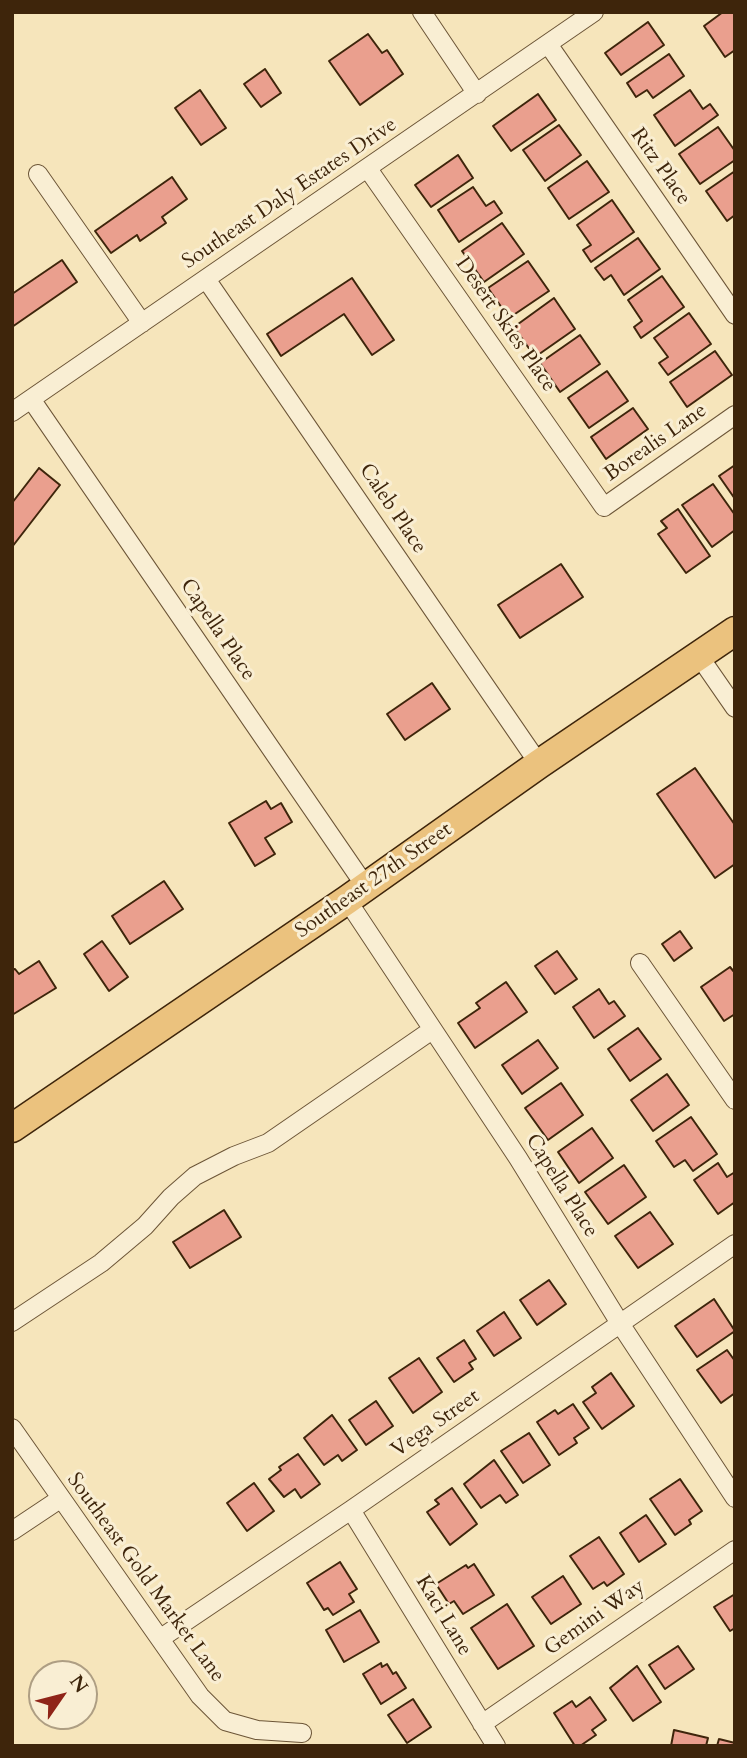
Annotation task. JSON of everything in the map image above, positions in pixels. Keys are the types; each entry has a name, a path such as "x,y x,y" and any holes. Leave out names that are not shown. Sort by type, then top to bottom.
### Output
{"main road":[{"name":"Southeast 27th Street","path":"12,1128 735,631"}],"street":[{"path":"422,12 477,93"},
{"name":"Southeast Daly Estates Drive","path":"12,412 594,12"},
{"name":"Ritz Place","path":"548,44 735,315"},
{"name":"Desert Skies Place","path":"368,169 604,507"},
{"path":"38,174 142,323"},
{"name":"Caleb Place","path":"206,279 539,764"},
{"name":"Capella Place","path":"31,399 357,893 432,1030 518,1158 621,1325 735,1498"},
{"name":"Borealis Lane","path":"604,507 735,415"},
{"path":"699,656 735,708"},
{"path":"640,963 735,1100"},
{"path":"12,1322 101,1263 145,1226 171,1197 195,1176 234,1156 268,1143 432,1030"},
{"name":"Vega Street","path":"161,1638 621,1325 735,1244"},
{"name":"Southeast Gold Market Lane","path":"12,1428 200,1696 226,1721 257,1730 302,1733"},
{"path":"12,1531 60,1499"},
{"name":"Kaci Lane","path":"351,1510 496,1746"},
{"name":"Gemini Way","path":"482,1724 735,1550"}],"building":[{"path":"723,12 735,12 735,50 725,57 704,26"},
{"path":"648,22 664,45 621,75 605,53"},
{"path":"368,34 382,53 387,50 403,74 360,105 329,61"},
{"path":"669,54 684,76 653,98 647,90 636,97 627,83"},
{"path":"265,69 281,93 261,107 244,84"},
{"path":"200,90 226,128 201,145 175,108"},
{"path":"690,90 703,109 710,104 718,115 675,146 654,115"},
{"path":"538,94 556,120 511,151 493,126"},
{"path":"559,125 581,155 545,181 523,150"},
{"path":"718,127 735,151 735,160 700,184 679,154"},
{"path":"458,155 473,178 431,207 415,185"},
{"path":"587,161 609,192 569,219 548,188"},
{"path":"735,171 735,215 727,221 706,191"},
{"path":"172,177 187,199 162,217 166,223 140,241 137,235 111,253 95,231"},
{"path":"473,187 486,206 494,201 502,213 459,242 438,210"},
{"path":"612,200 634,232 591,262 583,250 591,245 577,225"},
{"path":"502,223 524,254 484,282 462,251"},
{"path":"638,238 660,269 624,295 611,275 604,280 595,268"},
{"path":"62,260 77,282 12,327 12,294"},
{"path":"528,261 549,291 509,318 488,288"},
{"path":"662,276 684,307 641,338 634,327 642,321 628,300"},
{"path":"352,278 394,340 372,355 344,314 281,356 267,334"},
{"path":"554,298 575,329 535,357 514,327"},
{"path":"689,313 711,344 668,375 659,363 668,357 654,338"},
{"path":"580,335 600,364 560,392 540,363"},
{"path":"715,351 732,375 687,407 670,382"},
{"path":"607,371 628,401 589,428 568,398"},
{"path":"633,408 648,429 606,459 591,437"},
{"path":"735,465 735,499 719,476"},
{"path":"39,468 60,485 12,547 12,503"},
{"path":"713,484 735,515 735,530 712,547 682,505"},
{"path":"678,509 710,556 686,573 658,534 667,528 661,521"},
{"path":"561,564 583,597 520,638 498,605"},
{"path":"432,683 450,709 405,740 387,714"},
{"path":"695,768 735,825 735,864 715,878 657,794"},
{"path":"266,801 271,809 281,803 292,822 265,838 275,854 255,866 229,823"},
{"path":"164,881 183,909 130,944 112,916"},
{"path":"680,931 692,948 674,961 662,944"},
{"path":"102,941 128,977 109,991 84,954"},
{"path":"557,951 577,979 555,994 535,966"},
{"path":"39,961 56,988 12,1015 12,970 15,969 19,974"},
{"path":"730,967 735,973 735,1014 724,1021 701,987"},
{"path":"506,982 527,1012 475,1048 458,1023 480,1008 476,1003"},
{"path":"599,989 609,1004 614,1001 625,1016 594,1038 573,1007"},
{"path":"638,1028 661,1059 630,1081 608,1049"},
{"path":"538,1040 558,1068 522,1094 502,1065"},
{"path":"667,1074 689,1105 653,1131 631,1100"},
{"path":"561,1083 583,1115 548,1140 525,1108"},
{"path":"691,1117 717,1154 693,1171 685,1160 674,1167 656,1141"},
{"path":"592,1128 613,1158 579,1183 558,1152"},
{"path":"718,1163 727,1177 735,1172 735,1202 718,1214 694,1180"},
{"path":"624,1165 646,1197 608,1224 585,1192"},
{"path":"224,1210 241,1237 190,1268 173,1242"},
{"path":"650,1212 673,1244 638,1268 615,1236"},
{"path":"549,1280 566,1304 537,1325 520,1300"},
{"path":"714,1299 735,1331 697,1357 675,1326"},
{"path":"504,1312 521,1338 494,1356 477,1331"},
{"path":"464,1340 476,1359 469,1363 473,1369 454,1382 437,1358"},
{"path":"727,1350 735,1361 735,1393 721,1403 697,1370"},
{"path":"419,1358 442,1392 413,1413 389,1378"},
{"path":"611,1373 634,1406 602,1429 583,1402 596,1393 592,1387"},
{"path":"376,1401 393,1426 366,1445 349,1420"},
{"path":"573,1404 589,1428 574,1438 577,1443 559,1455 537,1422 555,1410 558,1414"},
{"path":"332,1415 357,1450 342,1461 338,1455 324,1465 304,1438"},
{"path":"529,1433 550,1465 523,1483 501,1451"},
{"path":"298,1454 320,1484 301,1498 295,1489 284,1497 269,1479 281,1470 279,1467"},
{"path":"494,1460 518,1495 506,1503 500,1495 481,1508 464,1484"},
{"path":"680,1479 702,1511 689,1520 691,1524 675,1535 650,1499"},
{"path":"254,1483 274,1511 247,1531 227,1503"},
{"path":"452,1488 477,1524 450,1545 427,1512 439,1504 435,1500"},
{"path":"646,1515 666,1544 639,1562 620,1533"},
{"path":"599,1537 624,1574 607,1586 604,1582 593,1589 570,1556"},
{"path":"340,1562 357,1589 349,1594 354,1602 333,1615 328,1608 324,1610 307,1583"},
{"path":"474,1564 494,1595 463,1614 454,1601 449,1604 436,1584 466,1565 468,1568"},
{"path":"563,1576 581,1604 551,1624 532,1597"},
{"path":"735,1594 735,1628 730,1631 714,1607"},
{"path":"507,1604 534,1646 498,1669 471,1628"},
{"path":"360,1610 379,1642 344,1662 326,1630"},
{"path":"678,1646 694,1669 665,1689 649,1665"},
{"path":"381,1663 382,1667 387,1664 393,1674 396,1672 406,1688 381,1704 363,1674"},
{"path":"637,1666 661,1702 633,1721 610,1688"},
{"path":"590,1697 606,1720 592,1730 596,1735 580,1746 575,1746 554,1713 572,1701 576,1707"},
{"path":"413,1699 431,1727 407,1743 388,1715"},
{"path":"674,1730 708,1738 706,1746 671,1746"},
{"path":"719,1739 735,1743 735,1746 717,1746"}]}
